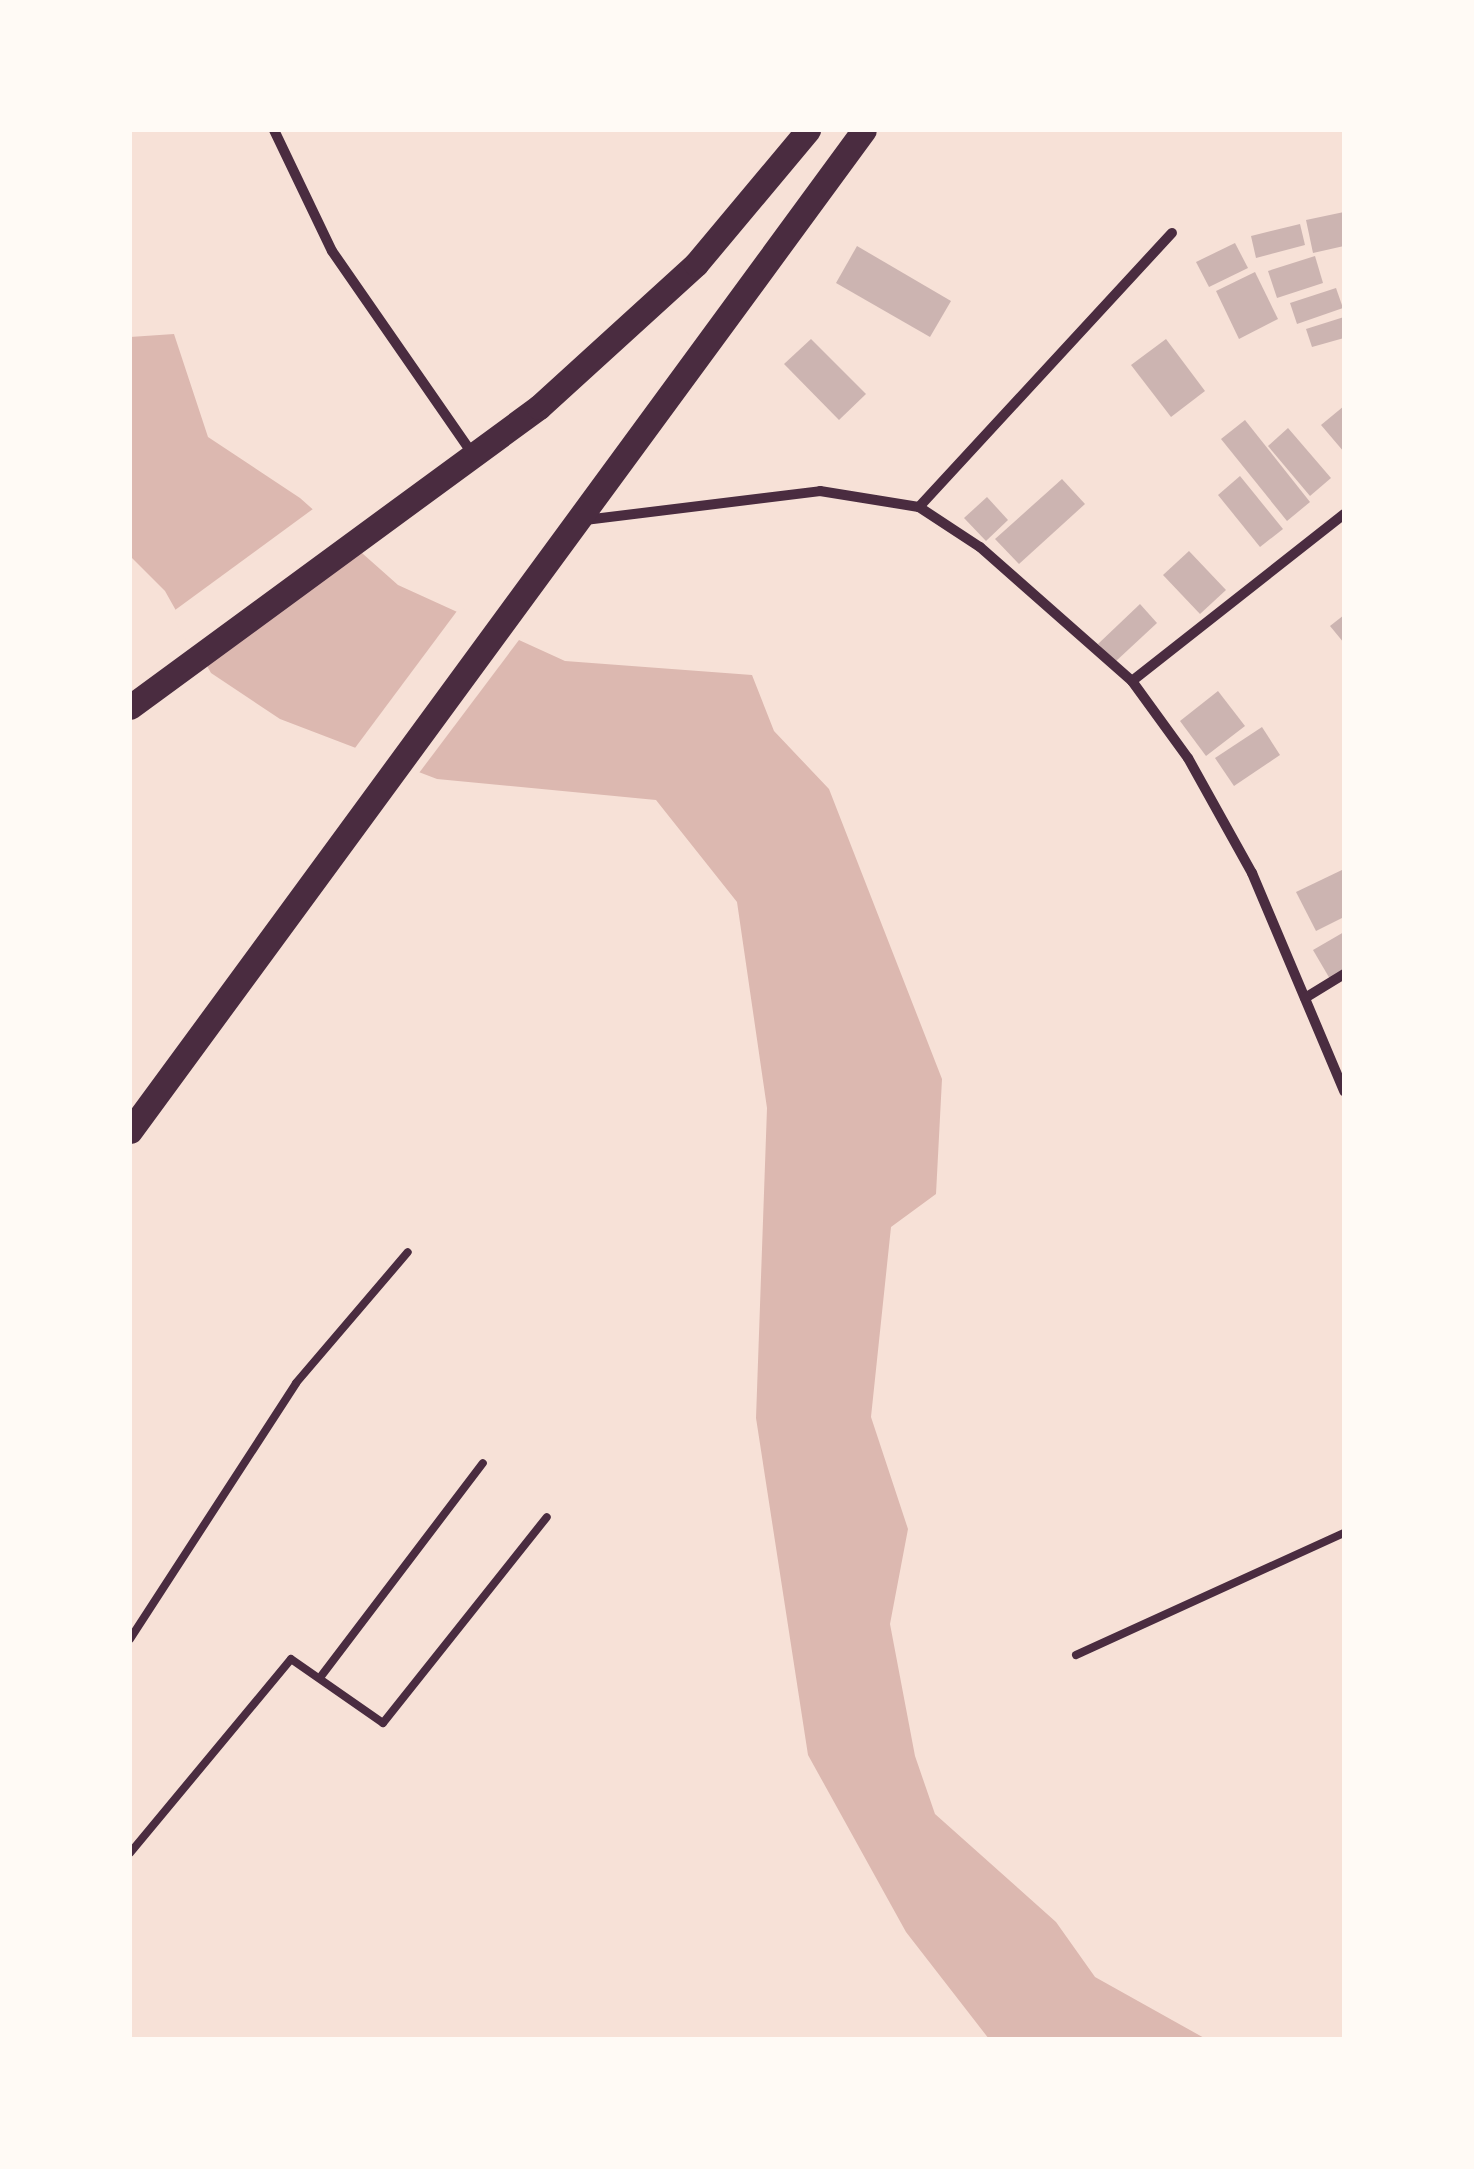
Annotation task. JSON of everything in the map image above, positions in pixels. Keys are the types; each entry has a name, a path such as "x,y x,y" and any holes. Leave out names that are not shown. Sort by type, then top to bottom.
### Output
{"main road":[{"path":"130,707 474,456 670,288 808,130"},
{"path":"130,1131 330,850 864,130"}],"street":[{"path":"274,130 332,251 474,456"},
{"path":"919,507 1172,232"},
{"path":"574,522 820,491 919,507 1035,592 1132,681 1225,824 1344,1091"},
{"path":"1132,681 1344,514"},
{"path":"1305,998 1344,974"}],"lane":[{"path":"130,1640 296,1382 408,1252"},
{"path":"322,1675 483,1463"},
{"path":"130,1854 281,1664 301,1660 384,1723 548,1517"},
{"path":"1076,1656 1344,1533"}],"shaded area":[{"path":"174,334 208,437 300,498 398,585 565,661 752,675 774,731 829,789 942,1079 936,1194 891,1227 871,1417 908,1529 890,1624 915,1756 935,1814 1056,1922 1095,1977 1206,2039 989,2039 906,1932 808,1755 756,1418 767,1108 737,902 656,800 437,779 280,719 211,673 165,591 130,556 130,337"}],"pier":[{"path":"317,506 363,547 200,665 171,613"},
{"path":"460,607 522,636 416,777 352,752"}],"building":[{"path":"1344,212 1344,246 1313,253 1306,220"},
{"path":"1300,224 1305,245 1256,258 1251,236"},
{"path":"1235,243 1248,268 1209,287 1196,262"},
{"path":"857,246 951,301 930,337 836,283"},
{"path":"1315,256 1323,283 1277,298 1268,271"},
{"path":"1255,272 1278,319 1239,339 1216,291"},
{"path":"1336,288 1343,308 1297,324 1290,303"},
{"path":"1344,317 1344,338 1312,347 1306,329"},
{"path":"811,339 866,394 839,420 784,364"},
{"path":"1166,339 1205,391 1171,417 1131,365"},
{"path":"1344,406 1344,452 1321,425"},
{"path":"1245,420 1310,502 1287,521 1221,439"},
{"path":"1288,428 1331,478 1310,496 1268,446"},
{"path":"1240,476 1283,529 1260,547 1218,495"},
{"path":"1062,479 1085,504 1019,564 995,539"},
{"path":"987,497 1008,520 986,541 964,518"},
{"path":"1189,551 1226,590 1200,614 1163,575"},
{"path":"1140,604 1157,623 1115,662 1098,644"},
{"path":"1344,615 1344,643 1330,626"},
{"path":"1218,691 1245,726 1206,756 1180,721"},
{"path":"1262,727 1280,755 1234,786 1215,758"},
{"path":"1344,869 1344,917 1316,931 1296,892"},
{"path":"1344,932 1344,971 1330,979 1313,950"}]}
